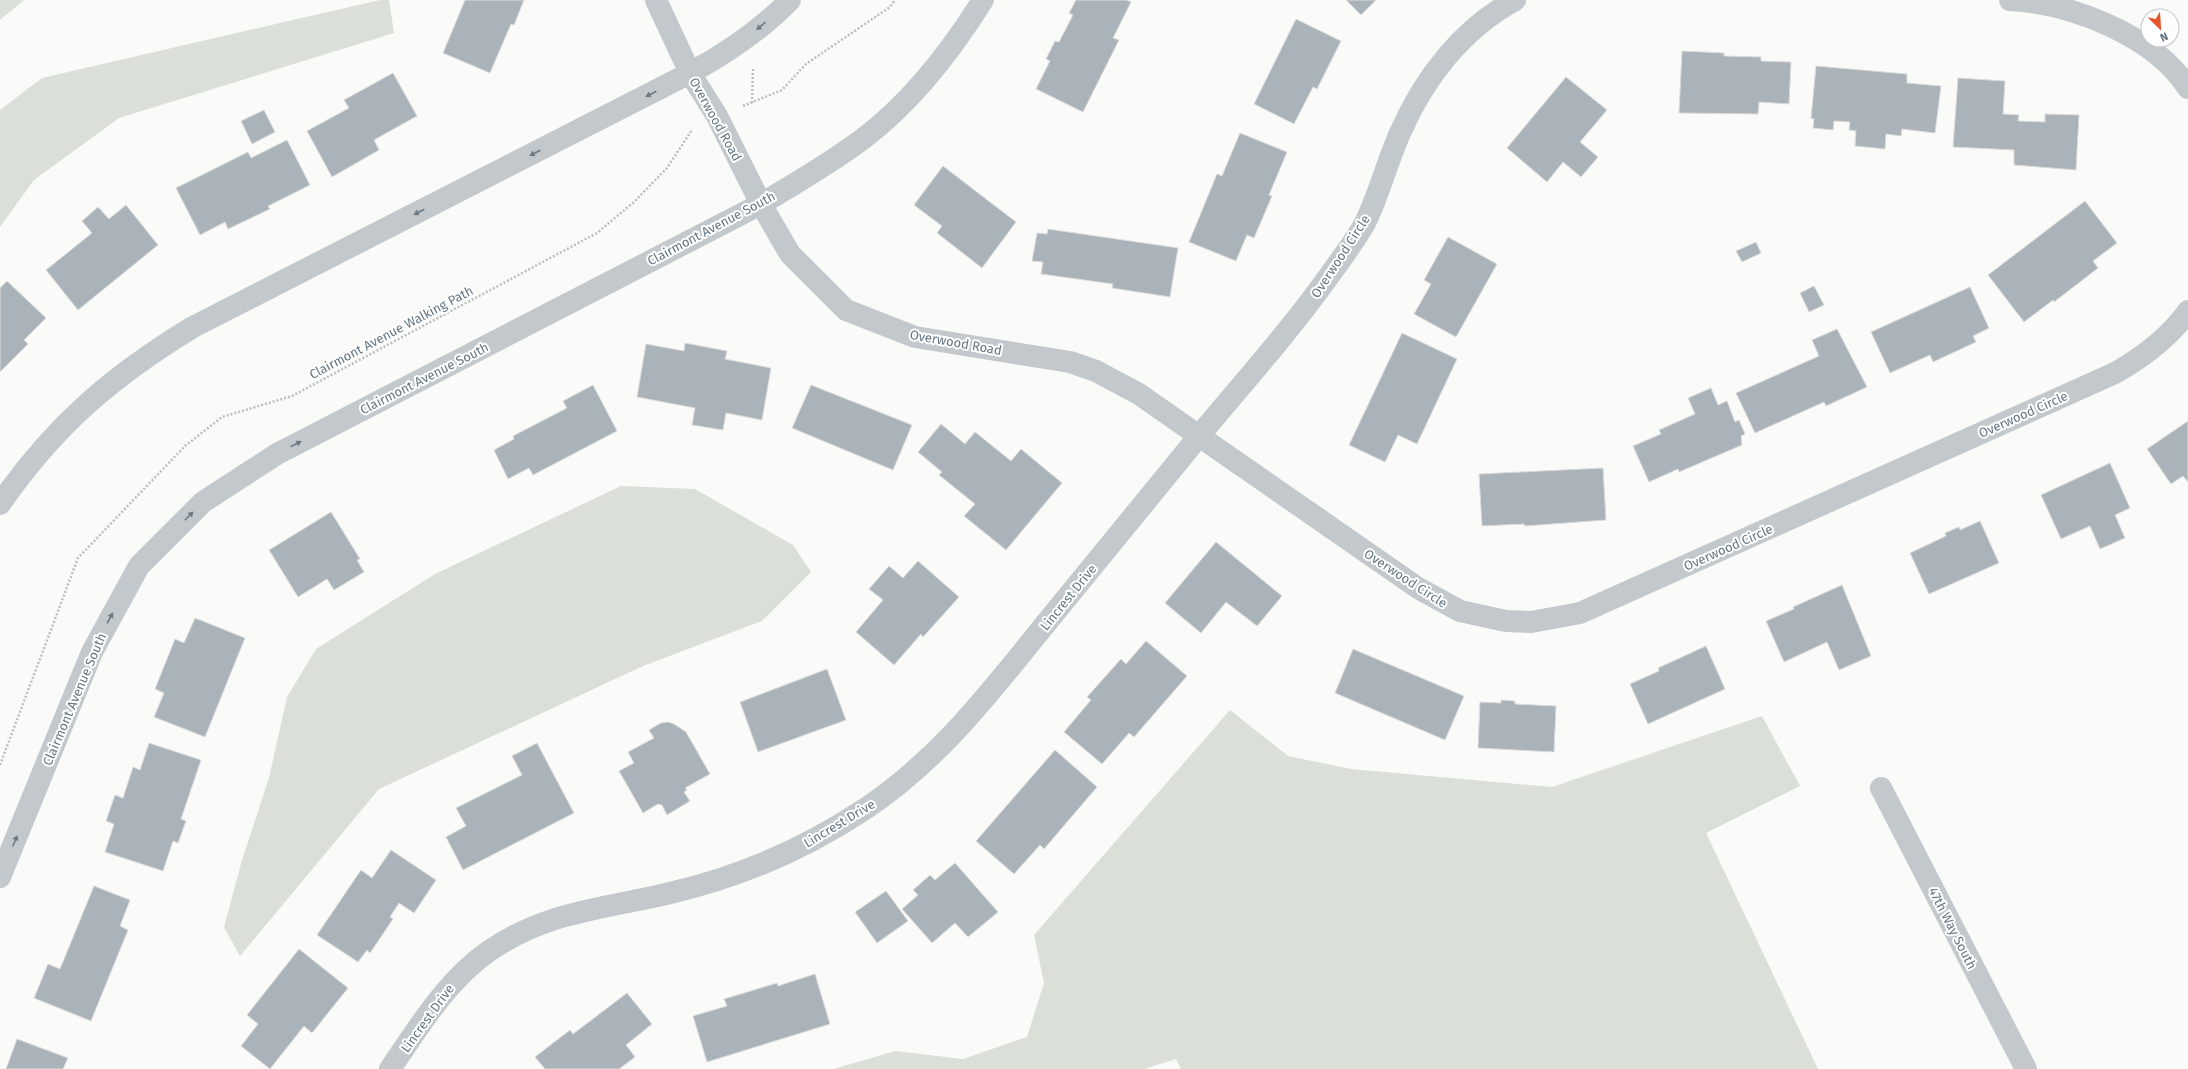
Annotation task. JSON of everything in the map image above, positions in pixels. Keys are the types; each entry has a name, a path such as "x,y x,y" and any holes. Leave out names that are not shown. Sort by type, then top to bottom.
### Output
{"street":[{"name":"Overwood Road","path":"656,0 690,73 717,116 761,204 790,254 846,310 915,337 1070,362 1096,371 1139,394 1199,436"},
{"path":"0,504 20,474 72,416 117,376 154,350 193,327 690,73 722,55 752,34 790,0"},
{"name":"Clairmont Avenue South","path":"0,877 92,652 139,566 203,502 277,454 761,204 828,164 865,137 899,107 930,74 960,37 983,0"},
{"name":"Overwood Circle","path":"1515,0 1479,25 1454,48 1432,74 1414,102 1400,133 1365,223 1311,301 1199,436 1438,601 1460,611 1506,621 1544,621 1580,613 1603,604 2114,373 2140,358 2162,341 2188,311"},
{"path":"2010,0 2046,4 2075,11 2103,22 2133,38 2160,58 2188,88"},
{"name":"Lincrest Drive","path":"390,1069 445,990 466,969 512,936 563,915 670,893 750,869 826,833 903,781 937,751 969,718 1199,436"},
{"name":"47th Way South","path":"1881,788 2026,1069"}],"path":[{"name":"Clairmont Avenue Walking Path","path":"0,765 78,558 186,446 222,417 292,396 597,233 634,202 667,168 694,126 782,90 806,64 890,7 895,0"}],"shaded area":[{"path":"0,0 24,0 0,20"},
{"path":"380,0 389,0 394,33 119,118 34,180 0,227 0,110 42,78"},
{"path":"621,486 695,489 793,545 811,572 762,621 643,666 379,789 240,956 224,927 242,860 269,778 287,697 316,649 435,574"},
{"path":"1230,710 1288,756 1351,769 1552,787 1762,716 1800,786 1706,833 1818,1069 1181,1069 1176,1059 1144,1069 834,1069 895,1051 963,1059 1027,1037 1044,983 1034,935"}],"building":[{"path":"465,0 524,0 514,25 511,24 490,73 443,53"},
{"path":"1076,0 1126,0 1131,2 1113,38 1119,40 1083,112 1036,89 1050,61 1046,59 1055,41 1059,42 1073,15 1069,13"},
{"path":"1346,0 1376,0 1361,15"},
{"path":"1296,19 1341,41 1317,89 1313,87 1294,124 1254,104"},
{"path":"1682,51 1724,53 1724,56 1761,57 1761,61 1791,62 1789,104 1759,102 1758,114 1679,113"},
{"path":"1816,66 1907,74 1907,83 1941,86 1935,133 1902,129 1901,136 1886,134 1885,149 1855,146 1856,131 1849,130 1850,122 1834,121 1833,130 1813,128 1814,119 1811,118"},
{"path":"393,73 417,116 374,140 379,150 332,177 307,131 349,108 344,100"},
{"path":"1566,77 1607,110 1580,142 1598,157 1581,177 1563,162 1547,182 1507,148"},
{"path":"1958,78 2005,81 2003,114 2019,115 2018,121 2045,122 2045,114 2079,115 2076,170 2014,165 2014,150 1953,147"},
{"path":"264,110 275,132 252,144 241,121"},
{"path":"1240,133 1287,152 1269,195 1272,196 1254,238 1247,235 1236,261 1189,242 1217,174 1222,176"},
{"path":"287,140 310,185 268,206 270,209 228,229 225,222 200,235 176,188 248,152 251,158"},
{"path":"943,166 1016,222 982,268 937,233 942,226 914,205"},
{"path":"2085,201 2117,243 2093,261 2098,268 2054,302 2053,300 2024,322 1988,275"},
{"path":"126,205 158,245 78,310 46,270 92,233 82,221 98,207 109,219"},
{"path":"1048,229 1178,248 1170,297 1112,288 1113,284 1041,274 1043,262 1032,261 1037,233 1047,234"},
{"path":"1448,237 1497,264 1456,337 1414,314 1431,284 1424,280"},
{"path":"1756,242 1761,253 1742,262 1736,251"},
{"path":"7,281 46,318 24,340 28,344 0,372 0,288"},
{"path":"1814,286 1824,305 1809,312 1800,293"},
{"path":"1970,287 1989,328 1973,336 1976,342 1933,362 1930,355 1890,373 1871,332"},
{"path":"1837,329 1867,387 1826,406 1824,402 1755,433 1736,393 1819,356 1812,340"},
{"path":"1402,333 1457,359 1417,444 1398,435 1385,462 1349,445"},
{"path":"685,343 727,351 725,359 771,368 762,420 726,413 723,430 692,425 695,408 637,397 646,344 684,351"},
{"path":"593,385 617,431 533,475 529,468 508,479 494,450 514,439 513,436 567,408 563,401"},
{"path":"811,385 912,425 893,470 792,428"},
{"path":"1711,388 1718,405 1727,401 1735,422 1739,420 1745,434 1741,436 1742,445 1679,472 1678,469 1649,482 1633,446 1661,434 1659,430 1695,414 1688,398"},
{"path":"2188,421 2188,482 2183,476 2171,484 2147,449"},
{"path":"941,424 965,444 975,432 1011,461 1021,449 1062,483 1006,550 964,516 975,504 939,475 942,472 918,452"},
{"path":"2110,463 2130,508 2115,515 2125,538 2100,549 2090,526 2061,539 2041,495"},
{"path":"1603,468 1606,520 1525,526 1524,524 1482,526 1479,474"},
{"path":"331,512 360,559 357,560 364,572 334,590 327,579 298,597 269,550"},
{"path":"1980,521 1999,563 1929,594 1910,553 1946,536 1945,533 1959,527 1960,530"},
{"path":"1216,542 1282,596 1257,626 1226,602 1201,633 1165,603"},
{"path":"918,561 959,597 923,637 921,634 894,665 856,632 883,600 869,589 889,566 903,578"},
{"path":"1842,585 1871,656 1839,670 1827,642 1784,662 1766,621"},
{"path":"195,618 245,638 205,737 154,717 164,693 155,689 175,639 184,643"},
{"path":"1146,641 1187,676 1134,737 1129,733 1102,764 1064,732 1091,700 1087,697 1121,659 1126,664"},
{"path":"1706,646 1725,689 1648,724 1630,684 1659,671 1658,668"},
{"path":"1353,649 1464,696 1445,740 1335,693"},
{"path":"827,669 846,720 758,752 740,702"},
{"path":"1501,700 1515,701 1515,704 1556,706 1554,752 1478,748 1480,702 1501,703"},
{"path":"668,722 686,732 710,774 685,788 687,790 684,792 690,801 667,815 662,805 658,804 643,813 619,771 634,763 628,752 654,738 649,730 661,723"},
{"path":"149,743 201,760 181,819 186,821 178,843 173,841 163,871 105,852 114,824 106,821 115,795 123,798 133,767 140,770"},
{"path":"537,743 574,813 463,870 446,837 466,826 456,808 522,775 512,756"},
{"path":"1055,750 1097,787 1044,849 1040,845 1014,874 976,841"},
{"path":"391,850 436,880 414,913 399,903 390,917 393,919 370,953 367,950 358,962 317,935 361,870 372,878"},
{"path":"955,863 998,912 968,937 955,923 932,943 902,909 918,895 913,890 930,875 935,880"},
{"path":"94,886 130,900 120,926 128,930 91,1021 34,998 48,964 60,969"},
{"path":"886,891 908,921 877,943 855,912"},
{"path":"299,949 348,988 312,1033 304,1026 270,1069 241,1046 258,1024 247,1015"},
{"path":"815,974 830,1024 707,1062 693,1016 727,1006 724,999 777,983 778,986"},
{"path":"627,993 652,1024 626,1045 635,1057 619,1069 545,1069 535,1057 570,1030 573,1034"},
{"path":"17,1039 68,1058 63,1069 6,1069"}]}
